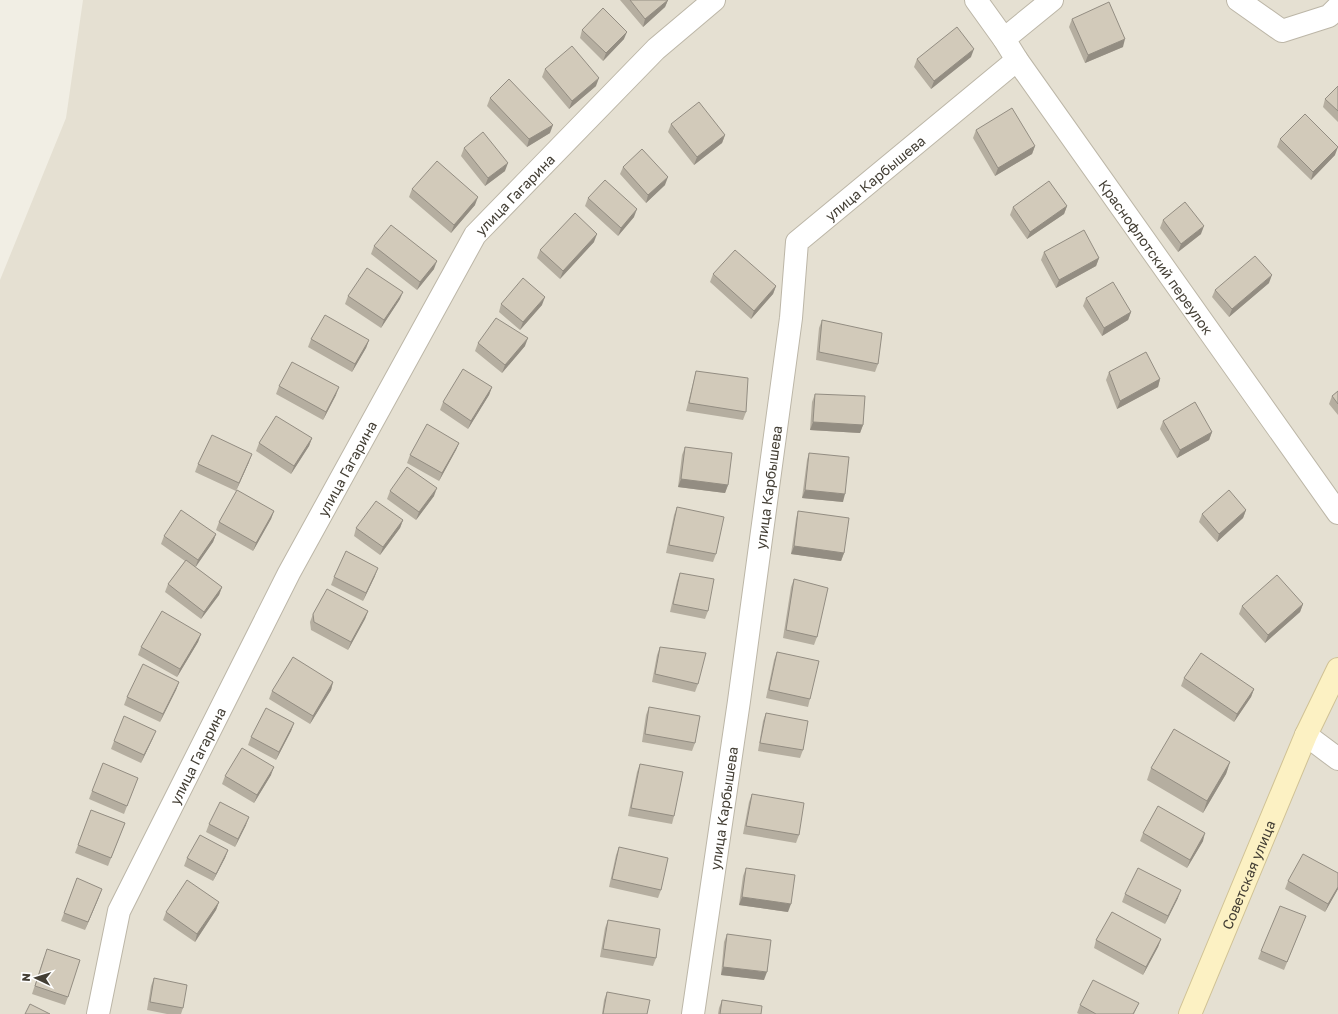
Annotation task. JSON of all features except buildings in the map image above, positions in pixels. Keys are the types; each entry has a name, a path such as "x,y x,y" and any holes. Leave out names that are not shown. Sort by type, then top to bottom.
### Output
{"street":[{"name":"улица Гагарина","path":"98,1014 119,911 289,573 475,235 656,50 714,0"},
{"name":"Краснофлотский переулок","path":"976,0 1338,513"},
{"path":"1004,39 1052,0"},
{"path":"1238,0 1282,31 1329,16 1338,7"},
{"name":"улица Карбышева","path":"694,1014 742,685 791,318 797,242 1017,60"},
{"path":"1338,669 1306,735 1338,759"},
{"name":"Советская улица","path":"1190,1014 1306,735"}],"shaded area":[{"path":"83,0 1338,0 1338,1014 0,1014 0,280 66,118"}]}
